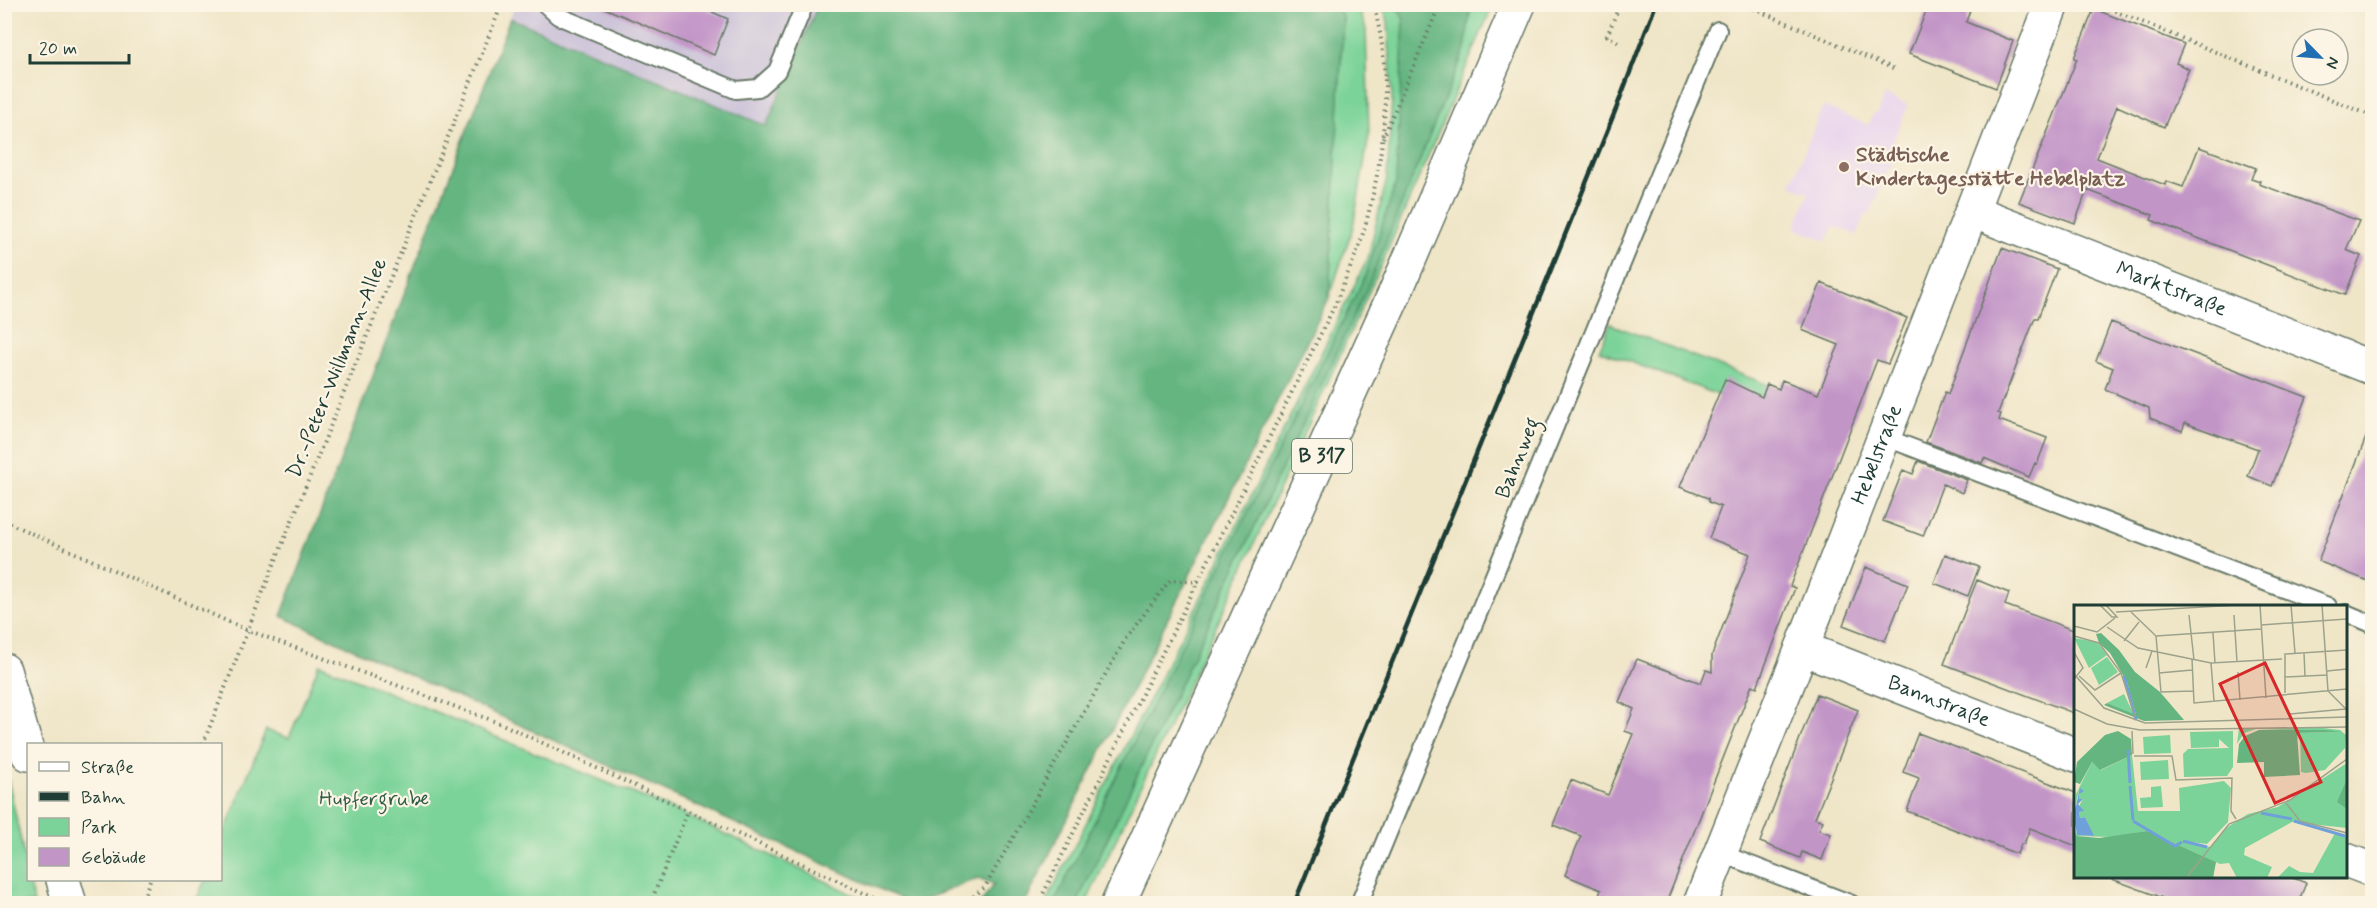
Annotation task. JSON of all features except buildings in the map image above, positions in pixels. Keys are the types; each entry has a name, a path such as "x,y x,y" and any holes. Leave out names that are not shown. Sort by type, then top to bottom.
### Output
{"street":[{"name":"B 317","path":"1118,903 1306,491 1519,4"},
{"name":"Hebelstraße","path":"1700,903 1802,648 2052,4"},
{"name":"Marktstraße","path":"1972,211 2373,368"},
{"name":"Bannstraße","path":"1802,648 2074,754"},
{"path":"4,670 27,750"},
{"path":"2347,860 2373,870"},
{"path":"64,881 70,903"}],"lane":[{"path":"545,4 558,16 736,90 758,88 777,71 805,4"},
{"name":"Bahnweg","path":"1359,903 1718,30"},
{"path":"1884,437 2325,605"},
{"path":"2347,613 2373,624"},
{"path":"1720,853 1852,903"}],"path":[{"name":"Dr.-Peter-Willmann-Allee","path":"202,743 502,4"},
{"path":"1038,903 1336,303 1359,244 1375,182 1385,111 1382,33 1373,4"},
{"path":"1380,145 1440,4"},
{"path":"1618,42 1607,36 1620,4"},
{"path":"1743,4 1897,70"},
{"path":"2098,4 2373,116"},
{"path":"4,521 248,630 502,724 888,903"},
{"path":"964,903 985,887 1126,638 1170,580 1199,582"},
{"path":"650,903 688,811"},
{"path":"142,903 149,881"},
{"path":"870,903 874,897"}],"shaded area":[{"path":"516,4 818,5 766,126 510,18"},
{"name":"Städtische Kindertagesstätte Hebelplatz","path":"1884,95 1908,105 1891,147 1897,149 1870,214 1866,213 1857,235 1833,226 1827,241 1795,228 1809,193 1791,185 1823,106 1868,125 1874,113 1877,114"}],"green space":[{"path":"1335,4 1343,18 1329,298 1025,903 981,903 994,884 978,878 916,903 910,903 281,616 510,18 766,126 818,5"},
{"path":"1335,5 1357,5 1366,29 1369,136 1353,227 1329,298 1343,18"},
{"path":"1382,5 1493,5 1382,263 1230,597 1086,903 1045,904 1207,586 1368,258 1387,178 1392,100 1388,21"},
{"path":"1396,5 1471,5 1465,49 1369,284 1077,903 1054,903 1366,274 1396,183 1404,20"},
{"path":"1610,324 1815,403 1806,428 1599,350"},
{"name":"Hupfergrube","path":"319,664 681,813 872,903 195,903 205,881 222,881 222,839 266,730 289,738"},
{"path":"4,760 27,870 27,881 29,881 34,903 5,903"}],"railway":[{"path":"1294,904 1616,109 1656,4"}],"place":[{"name":"Städtische Kindertagesstätte Hebelplatz","path":"1844,167"}]}
